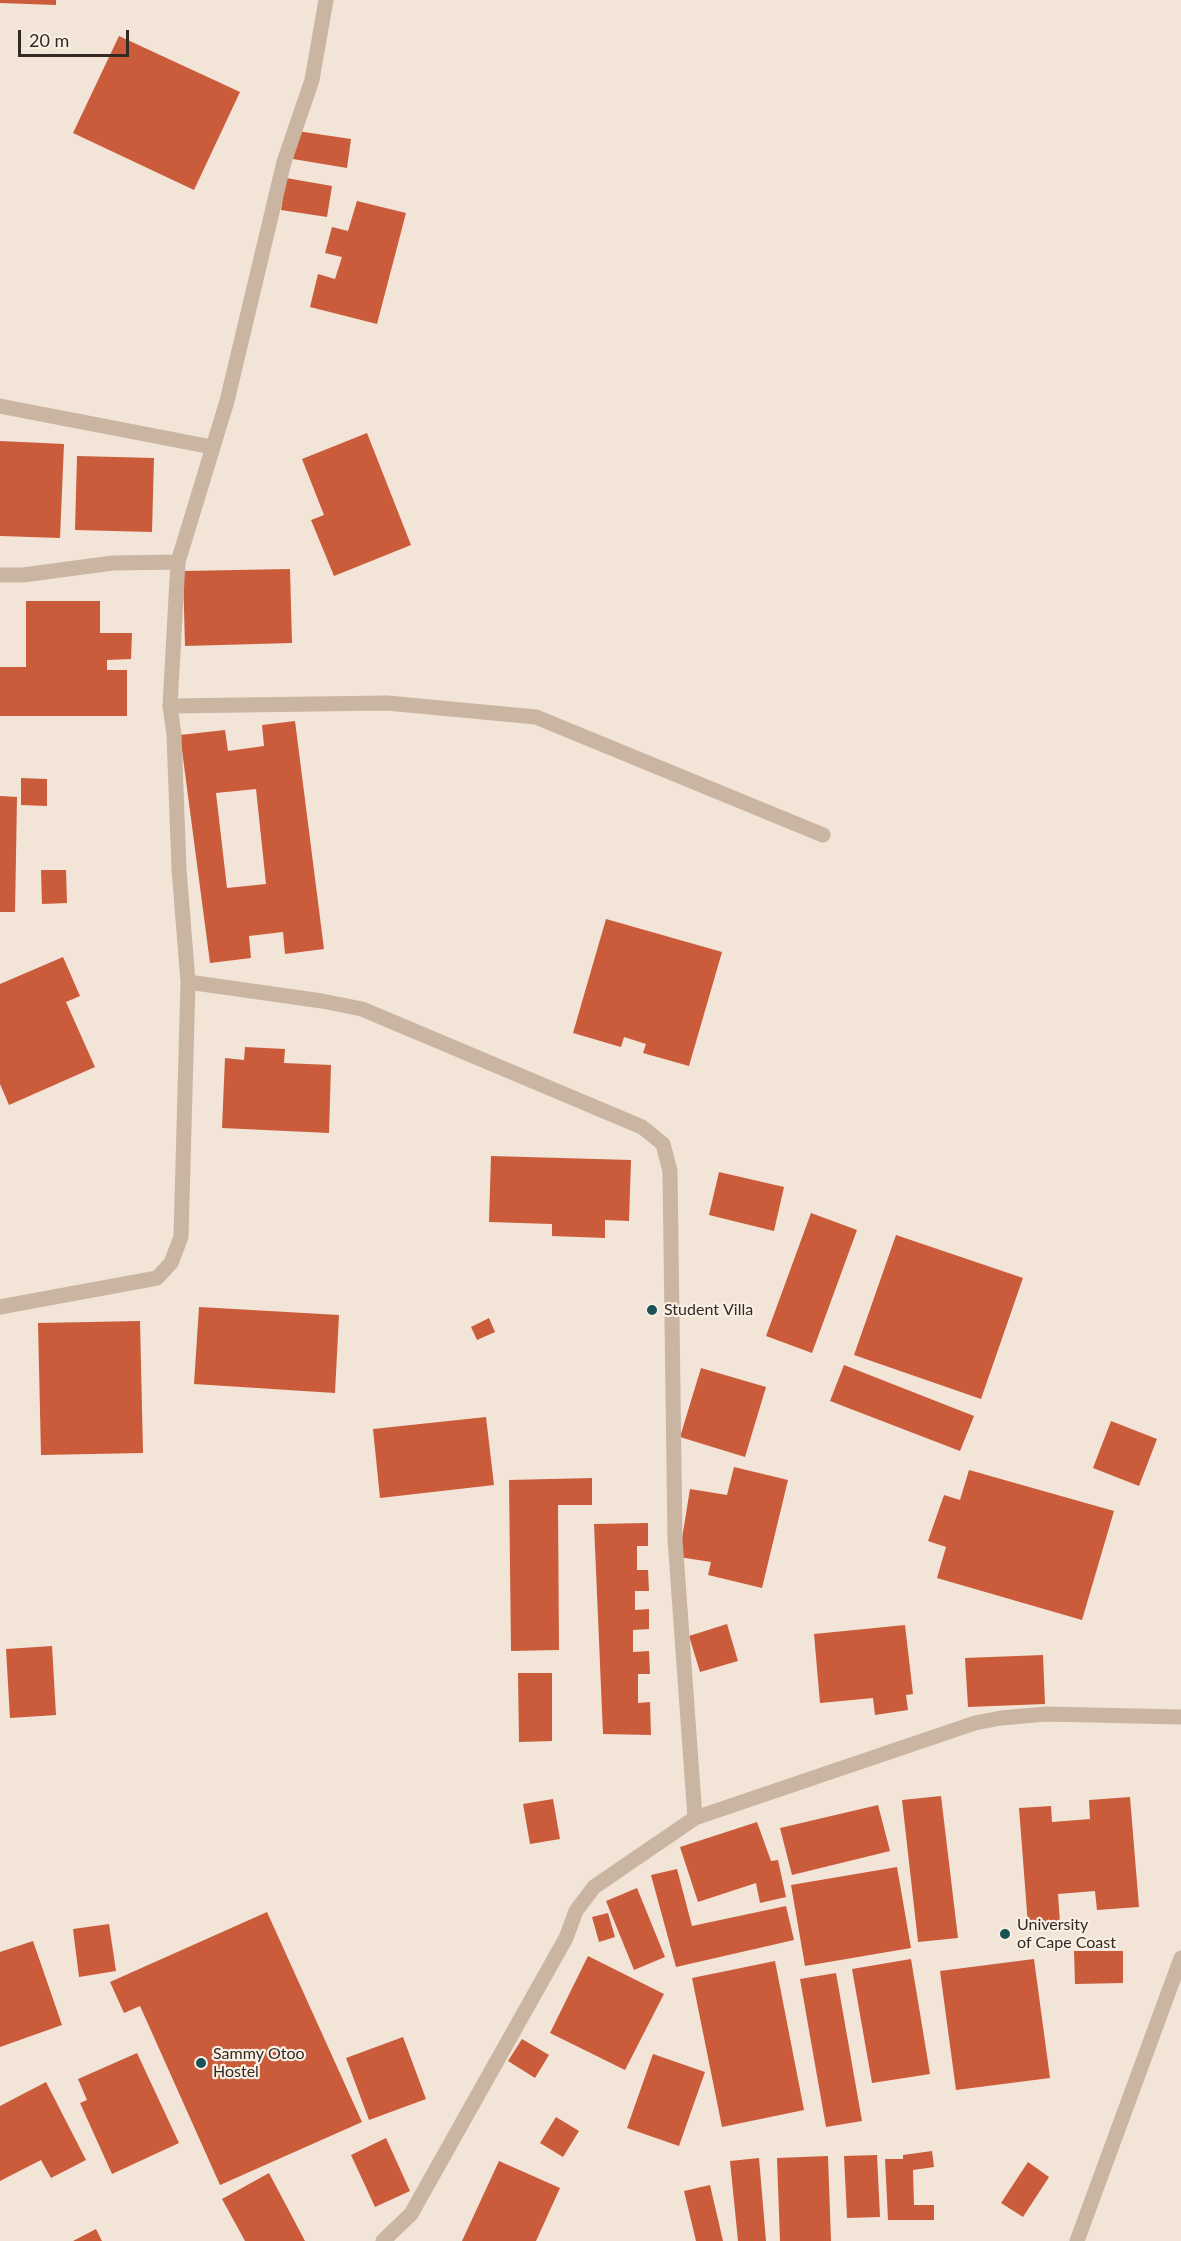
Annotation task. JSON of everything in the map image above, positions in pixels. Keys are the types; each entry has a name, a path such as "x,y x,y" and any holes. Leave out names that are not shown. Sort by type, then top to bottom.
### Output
{"street":[{"path":"0,1307 157,1278 171,1263 181,1237 188,982 179,869 174,735 170,706 178,562 227,401 284,162 312,80 326,0"},
{"path":"0,406 212,447"},
{"path":"0,574 23,575 113,563 178,562"},
{"path":"170,706 387,703 536,717 823,835"},
{"path":"188,982 362,1009 642,1127 663,1144 670,1171 675,1539 695,1818"},
{"path":"383,2241 411,2214 566,1938 576,1911 594,1887 695,1818 984,1721 1046,1714 1181,1717"},
{"path":"1077,2241 1181,1958"}],"building":[{"path":"0,0 56,0 56,5 0,3"},
{"path":"119,36 240,92 194,190 73,133"},
{"path":"297,131 351,139 347,168 293,159"},
{"path":"286,178 332,186 327,217 281,210"},
{"path":"357,201 406,213 377,324 310,307 318,274 335,279 342,257 325,253 332,227 348,231"},
{"path":"367,433 411,545 334,576 311,520 324,515 302,459"},
{"path":"0,441 64,444 60,538 0,536"},
{"path":"77,456 154,458 152,532 75,530"},
{"path":"290,569 292,643 185,646 183,571"},
{"path":"26,601 100,601 100,633 132,633 131,659 107,660 107,670 127,670 127,716 0,716 0,667 26,667"},
{"path":"295,721 324,949 285,954 283,932 249,936 251,958 210,963 180,735 225,730 228,751 264,746 262,725","holes":["256,789 266,884 227,888 216,793"]},
{"path":"21,778 47,779 47,806 21,805"},
{"path":"0,796 17,797 15,912 0,912"},
{"path":"41,870 66,870 67,903 42,904"},
{"path":"606,919 722,952 689,1066 643,1053 646,1044 624,1037 621,1047 573,1033"},
{"path":"63,957 80,996 66,1002 95,1067 9,1105 0,1084 0,984"},
{"path":"245,1047 285,1049 284,1063 331,1065 329,1133 222,1128 225,1058 244,1060"},
{"path":"491,1156 631,1160 629,1221 605,1220 605,1238 552,1236 552,1224 489,1222"},
{"path":"719,1172 784,1187 774,1231 709,1215"},
{"path":"811,1213 857,1230 812,1353 766,1336"},
{"path":"896,1235 1023,1278 981,1399 854,1355"},
{"path":"199,1307 339,1315 335,1393 194,1384"},
{"path":"489,1318 495,1332 477,1340 471,1327"},
{"path":"140,1321 143,1453 41,1455 38,1323"},
{"path":"844,1365 974,1416 960,1451 830,1401"},
{"path":"701,1368 766,1387 745,1457 680,1437"},
{"path":"486,1417 494,1485 380,1498 373,1429"},
{"path":"1111,1421 1157,1439 1139,1486 1093,1468"},
{"path":"734,1467 788,1480 762,1588 708,1575 711,1562 679,1557 690,1489 727,1495"},
{"path":"969,1470 1114,1511 1082,1620 937,1578 946,1547 928,1541 944,1495 960,1500"},
{"path":"592,1478 592,1505 558,1505 559,1650 511,1651 509,1480"},
{"path":"648,1523 648,1546 637,1546 637,1570 648,1570 649,1591 635,1591 635,1610 649,1609 649,1629 633,1630 633,1652 649,1651 650,1674 638,1674 638,1703 650,1702 651,1735 603,1734 594,1524"},
{"path":"727,1624 738,1661 700,1672 689,1636"},
{"path":"905,1625 913,1694 906,1695 908,1710 875,1715 873,1698 820,1703 814,1634"},
{"path":"52,1646 56,1715 10,1718 6,1649"},
{"path":"1043,1655 1045,1704 968,1707 965,1658"},
{"path":"518,1673 552,1673 552,1741 519,1742"},
{"path":"941,1796 958,1938 918,1942 902,1800"},
{"path":"1130,1797 1139,1907 1097,1910 1095,1891 1058,1894 1060,1923 1028,1925 1019,1808 1051,1806 1052,1822 1090,1819 1089,1800"},
{"path":"553,1799 560,1839 530,1844 523,1804"},
{"path":"878,1805 890,1851 792,1875 780,1828"},
{"path":"757,1822 771,1861 778,1860 786,1897 760,1903 756,1883 698,1902 680,1847"},
{"path":"897,1867 911,1948 805,1966 791,1885"},
{"path":"677,1869 692,1926 786,1906 794,1940 676,1967 651,1875"},
{"path":"637,1888 665,1957 634,1970 606,1901"},
{"name":"Sammy Otoo Hostel","path":"267,1912 362,2122 220,2185 140,2006 124,2013 110,1982"},
{"path":"608,1913 615,1937 599,1942 592,1917"},
{"path":"109,1924 116,1971 79,1977 73,1929"},
{"path":"33,1941 62,2025 0,2047 0,1952"},
{"path":"1074,1951 1123,1951 1123,1983 1075,1984"},
{"path":"588,1956 664,1994 625,2070 550,2033"},
{"path":"911,1959 930,2074 872,2083 852,1969"},
{"path":"1034,1959 1050,2078 956,2090 940,1971"},
{"path":"775,1961 804,2110 722,2127 692,1978"},
{"path":"836,1973 862,2121 826,2127 800,1979"},
{"path":"403,2037 426,2099 369,2120 346,2058"},
{"path":"522,2039 549,2055 535,2078 508,2061"},
{"path":"137,2053 179,2143 112,2174 80,2103 87,2100 78,2079"},
{"path":"653,2054 705,2072 679,2146 627,2128"},
{"path":"46,2082 86,2160 51,2178 41,2160 0,2181 0,2106"},
{"path":"556,2117 579,2131 563,2157 540,2143"},
{"path":"386,2138 410,2191 375,2207 351,2155"},
{"path":"932,2151 934,2167 913,2170 914,2205 934,2205 934,2220 888,2220 885,2159 903,2159 903,2155"},
{"path":"877,2155 880,2217 847,2218 844,2156"},
{"path":"828,2156 831,2241 780,2241 777,2158"},
{"path":"759,2158 766,2241 738,2241 730,2161"},
{"path":"499,2161 560,2188 536,2241 462,2241"},
{"path":"1028,2162 1049,2177 1023,2217 1001,2203"},
{"path":"269,2173 305,2241 245,2241 222,2199"},
{"path":"710,2185 723,2241 696,2241 684,2191"},
{"path":"96,2229 102,2241 73,2241"}],"place":[{"name":"Student Villa","path":"652,1310"},
{"name":"University of Cape Coast","path":"1005,1934"},
{"name":"Sammy Otoo Hostel","path":"201,2063"}]}
